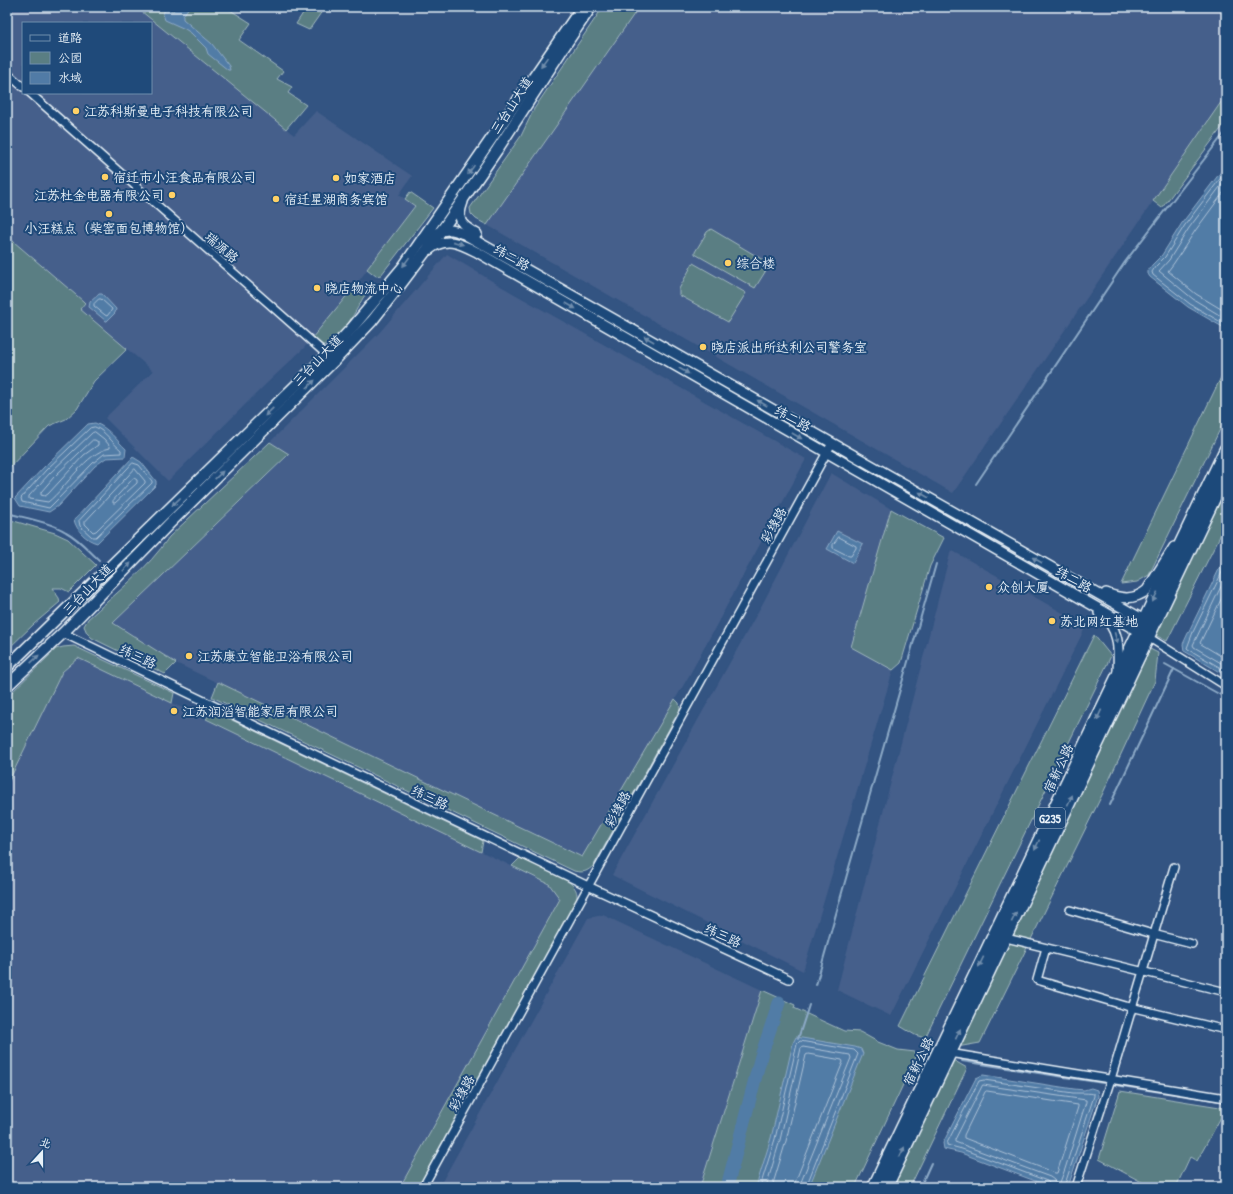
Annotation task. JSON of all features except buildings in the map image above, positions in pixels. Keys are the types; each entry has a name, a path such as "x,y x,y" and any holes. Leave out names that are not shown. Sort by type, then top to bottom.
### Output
{"highway":[{"name":"宿新公路","path":"886,1187 949,1052 999,937 1118,676 1143,634 1144,620 1226,448"},
{"name":"宿新公路","path":"874,1187 999,937 1143,634 1226,473"}],"main road":[{"name":"三台山大道","path":"7,666 327,356 352,328 403,267 582,7"},
{"name":"三台山大道","path":"7,686 63,633 170,523 334,361 372,321 465,197 591,7"}],"street":[{"path":"7,73 22,86"},
{"name":"瑞源路","path":"31,94 327,356"},
{"path":"465,197 459,218 463,225 467,229 522,261 542,278"},
{"name":"纬二路","path":"420,243 428,237 440,232 452,230 464,234 1144,620"},
{"name":"纬二路","path":"423,255 435,245 441,243 451,241 463,245 1143,634"},
{"name":"彩缘路","path":"423,1187 832,443"},
{"path":"1077,582 1124,599 1142,595 1155,578 1206,490"},
{"path":"1058,585 1102,614 1110,623 1118,639 1118,676"},
{"name":"纬三路","path":"63,633 588,886 789,979"},
{"path":"1143,634 1226,686"},
{"path":"1076,1187 1111,1079 1174,867"},
{"path":"1070,910 1192,944"},
{"path":"999,937 1226,992"},
{"path":"1046,948 1037,980 1132,1007 1226,1030"},
{"path":"949,1052 1226,1098"}],"shaded area":[{"path":"7,7 136,7 294,135 316,111 412,176 399,195 415,205 358,282 304,348 168,481 105,418 153,371 80,309 85,304 7,236"},
{"path":"639,7 1226,7 1226,95 953,493 487,225"},
{"path":"447,254 497,284 806,459 690,674 583,857 176,663 113,623 289,455 270,442 379,333"},
{"path":"831,473 891,509 851,647 893,670 803,971 612,875 764,601"},
{"path":"951,550 1086,626 891,1016 837,990"},
{"path":"78,658 549,884 560,899 400,1187 7,1187 7,723"},
{"path":"603,915 762,990 700,1187 439,1187 588,918"}],"green space":[{"path":"136,7 228,7 227,8 251,23 239,40 283,71 277,79 292,87 288,93 306,105 286,129"},
{"path":"307,7 325,7 309,30 296,24"},
{"path":"603,7 639,7 487,225 476,219 471,214 470,208 521,136 534,109"},
{"path":"1226,95 1226,122 1162,208 1153,201"},
{"path":"410,192 433,208 381,275 376,276 367,269 415,206 405,199"},
{"path":"711,229 770,264 755,288 695,254 707,232"},
{"path":"7,236 83,301 85,303 80,309 127,349 94,381 77,409 66,419 49,426 7,470"},
{"path":"693,263 746,293 728,322 679,295 679,289"},
{"path":"358,282 366,290 366,294 340,334 328,344 323,345 312,338"},
{"path":"1226,367 1226,417 1149,575 1137,582 1121,584"},
{"path":"270,442 289,454 113,623 176,663 165,674 92,638 87,633 84,626 88,619 142,570 161,549 169,537"},
{"path":"1226,489 1226,524 1167,641 1155,635"},
{"path":"891,509 944,538 930,566 901,663 893,670 851,647"},
{"path":"7,519 55,533 68,539 96,565 69,592 61,588 52,588 60,602 7,650"},
{"path":"1094,635 1111,656 925,1038 915,1035 900,1026"},
{"path":"74,646 174,693 172,703 78,658 62,672 7,785 7,697 56,649"},
{"path":"1148,648 1158,653 1155,681 1103,793 980,1043 957,1047"},
{"path":"218,682 582,857 675,699 679,703 680,709 594,865 587,871 580,872 574,871 212,697"},
{"path":"213,711 483,841 481,852 206,719"},
{"path":"520,858 557,875 570,883 576,890 577,899 419,1187 400,1187 560,899 549,884 512,866"},
{"path":"762,990 795,1005 794,1008 844,1031 860,1032 878,1042 898,1050 915,1052 917,1055 855,1187 700,1187"},
{"path":"953,1060 967,1068 910,1187 890,1187 948,1064"},
{"path":"1120,1091 1226,1108 1197,1161 1190,1157 1176,1187 1151,1187 1099,1159"}],"water":[{"path":"177,7 189,7 183,16 183,19 212,44 229,66 230,70 208,54 206,48 191,33 165,20 163,14 165,9 173,11"},
{"path":"1226,165 1226,329 1188,307 1150,277 1148,271 1162,255 1182,223"},
{"path":"99,294 102,294 116,309 115,313 107,321 89,307 90,302"},
{"path":"95,423 108,431 126,449 125,457 106,458 95,466 58,506 49,512 20,506 15,498 88,424"},
{"path":"133,457 141,462 156,481 156,485 97,543 93,542 80,531 74,520"},
{"path":"837,531 863,544 853,563 827,549"},
{"path":"1226,555 1226,676 1184,651 1183,644"},
{"path":"796,1037 855,1047 861,1049 863,1054 809,1187 756,1187 771,1138 793,1043"},
{"path":"983,1075 1074,1089 1084,1090 1091,1088 1097,1090 1098,1096 1068,1187 1051,1187 961,1153 944,1149 943,1143 976,1078"}],"waterway":[{"path":"976,484 1125,262 1226,131"},
{"path":"7,513 45,523 60,529 75,538 99,560"},
{"path":"816,985 936,564"},
{"path":"1165,664 1226,698"},
{"path":"1110,805 1174,669"},
{"path":"727,1187 761,1056 779,1003"},
{"path":"798,1039 809,1005"},
{"path":"962,1061 1103,1083"},
{"path":"1115,1085 1226,1102"},
{"path":"920,1187 931,1163"},
{"path":"1223,1187 1226,1181"}],"place":[{"name":"江苏科斯曼电子科技有限公司","path":"76,111"},
{"name":"宿迁市小汪食品有限公司","path":"105,177"},
{"name":"如家酒店","path":"336,178"},
{"name":"江苏杜金电器有限公司","path":"172,195"},
{"name":"宿迁星湖商务宾馆","path":"276,199"},
{"name":"小汪糕点（柴窑面包博物馆）","path":"109,214"},
{"name":"综合楼","path":"728,263"},
{"name":"晓店物流中心","path":"317,288"},
{"name":"晓店派出所达利公司警务室","path":"703,347"},
{"name":"众创大厦","path":"989,587"},
{"name":"苏北网红基地","path":"1052,621"},
{"name":"江苏康立智能卫浴有限公司","path":"189,656"},
{"name":"江苏润滔智能家居有限公司","path":"174,711"}]}
